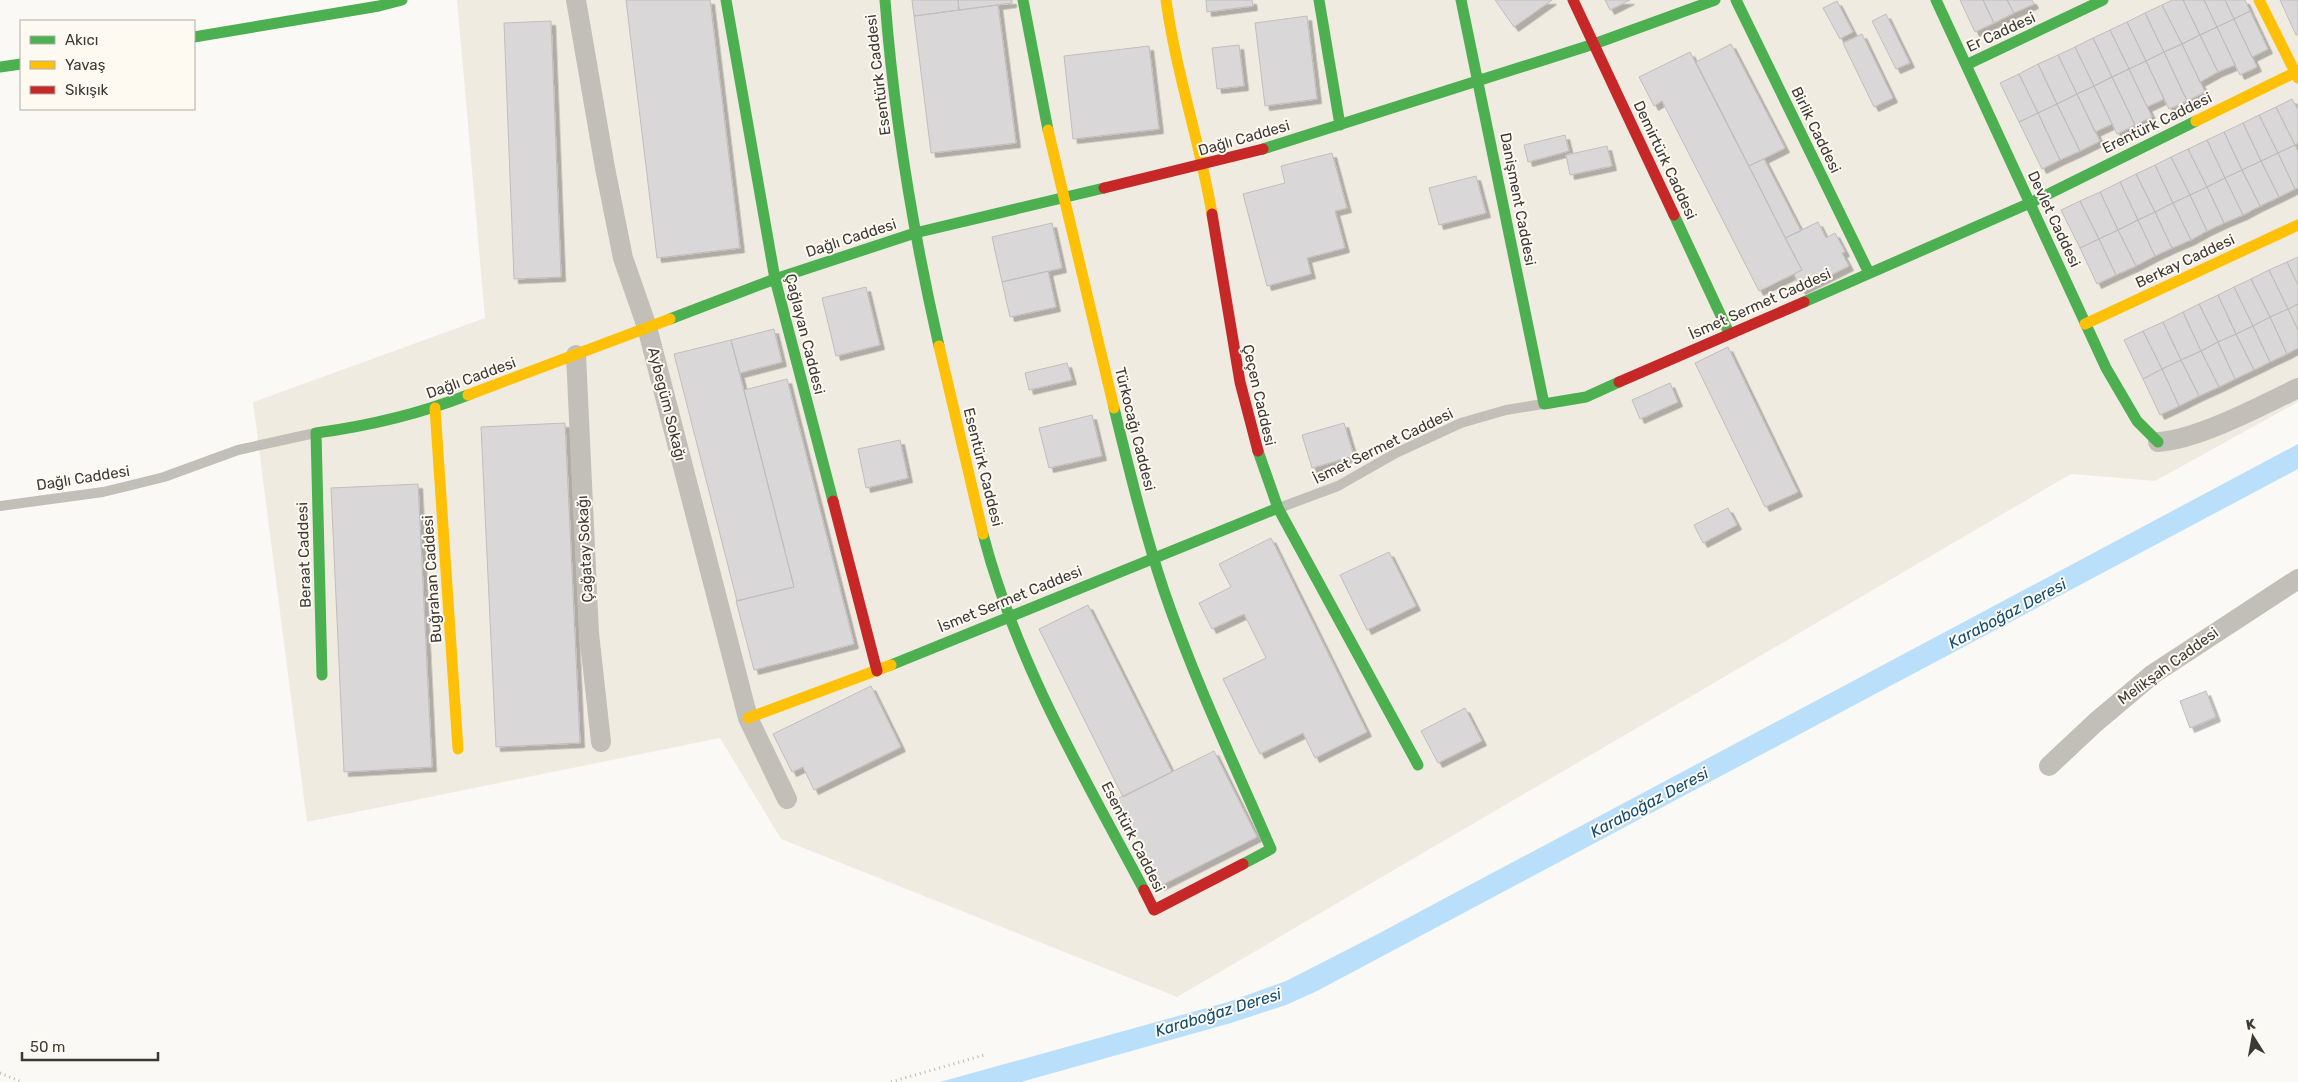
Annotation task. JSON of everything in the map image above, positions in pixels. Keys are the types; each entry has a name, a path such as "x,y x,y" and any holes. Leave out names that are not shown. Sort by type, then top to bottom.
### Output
{"street":[{"path":"195,38 379,6 402,0"},
{"name":"Aybegüm Sokağı","path":"576,0 623,258 648,327 748,718 787,799"},
{"name":"Çağlayan Caddesi","path":"726,0 775,279 876,671"},
{"name":"Esentürk Caddesi","path":"885,0 892,84 914,233 940,355 972,486 1008,616 1044,697 1154,910"},
{"name":"Türkocağı Caddesi","path":"1023,0 1038,86 1062,197 1136,494 1154,557 1196,676 1271,849 1154,910"},
{"name":"Çeçen Caddesi","path":"1166,0 1175,57 1203,165 1234,361 1253,439 1266,480 1278,508 1418,765"},
{"path":"1319,0 1340,125"},
{"name":"Danişment Caddesi","path":"1461,0 1544,404"},
{"name":"Demirtürk Caddesi","path":"1573,0 1729,333"},
{"name":"Dağlı Caddesi","path":"316,433 361,427 436,408 775,279 914,233 1203,165 1478,82 1594,44 1715,0"},
{"name":"Birlik Caddesi","path":"1736,0 1869,272"},
{"name":"Devlet Caddesi","path":"1936,0 2085,324 2126,405 2158,442"},
{"name":"Er Caddesi","path":"1966,65 2103,0"},
{"path":"2259,0 2297,74"},
{"path":"0,66 20,64"},
{"name":"Erentürk Caddesi","path":"2030,203 2297,74"},
{"name":"İsmet Sermet Caddesi","path":"1544,404 1586,397 2030,203"},
{"name":"Berkay Caddesi","path":"2085,324 2298,226"},
{"name":"Çağatay Sokağı","path":"576,355 589,632 601,742"},
{"path":"2158,442 2171,442 2192,435 2298,388"},
{"name":"Buğrahan Caddesi","path":"436,408 458,748"},
{"name":"Beraat Caddesi","path":"316,433 322,675"},
{"name":"İsmet Sermet Caddesi","path":"748,718 876,671 1278,508"},
{"name":"Melikşah Caddesi","path":"2048,766 2153,674 2298,579"}],"lane":[{"name":"İsmet Sermet Caddesi","path":"1278,508 1338,486 1396,453 1461,423 1506,410 1544,404"},
{"name":"Dağlı Caddesi","path":"0,506 103,492 164,477 238,450 316,433"}],"path":[{"path":"891,1082 984,1055"},
{"path":"0,1073 22,1082"}],"shaded area":[{"path":"457,0 2298,0 2298,402 2155,481 2071,474 1177,997 781,839 720,738 307,822 253,402 485,318"}],"water":[{"name":"Karaboğaz Deresi","path":"2298,444 2298,469 1317,991 1286,1005 1231,1023 1021,1082 940,1082 1228,1002 1286,981"}],"building":[{"path":"626,0 710,0 740,248 657,258"},
{"path":"912,0 958,0 959,10 914,16"},
{"path":"958,0 1012,0 1012,3 959,10"},
{"path":"1206,0 1252,0 1253,6 1207,12"},
{"path":"1495,0 1552,0 1514,27"},
{"path":"1605,0 1630,0 1610,10"},
{"path":"1960,0 1983,0 1994,23 1975,32"},
{"path":"1983,0 2007,0 2014,13 1994,23"},
{"path":"2007,0 2032,0 2034,4 2014,13"},
{"path":"2172,0 2183,0 2200,35 2182,44 2162,5"},
{"path":"2183,0 2204,0 2217,27 2200,35"},
{"path":"2204,0 2225,0 2234,19 2217,27"},
{"path":"2225,0 2245,0 2250,11 2234,19"},
{"path":"2280,0 2298,0 2298,34 2296,35"},
{"path":"1837,1 1853,32 1840,39 1823,8"},
{"path":"998,5 1016,143 931,153 914,16"},
{"path":"2162,5 2182,44 2164,52 2145,13"},
{"path":"2250,11 2268,49 2252,57 2234,19"},
{"path":"2145,13 2164,52 2146,61 2127,22"},
{"path":"1886,14 1910,63 1896,69 1872,21"},
{"path":"1307,16 1317,99 1265,106 1255,23"},
{"path":"2234,19 2257,67 2240,75 2217,27"},
{"path":"551,21 561,277 514,279 504,23"},
{"path":"2127,22 2146,61 2129,69 2110,30"},
{"path":"2217,27 2235,65 2218,72 2200,35"},
{"path":"2110,30 2129,69 2112,77 2093,38"},
{"path":"1862,34 1893,98 1874,107 1843,43"},
{"path":"2200,35 2218,72 2200,82 2182,44"},
{"path":"2093,38 2112,77 2094,86 2075,47"},
{"path":"1731,44 1785,148 1749,166 1696,62"},
{"path":"2182,44 2205,92 2187,101 2164,52"},
{"path":"1239,45 1244,86 1217,89 1212,48"},
{"path":"1149,46 1159,129 1073,139 1064,56"},
{"path":"2075,47 2094,86 2077,94 2058,55"},
{"path":"1690,52 1802,270 1759,291 1662,101 1654,106 1639,77"},
{"path":"2164,52 2187,101 2169,109 2146,61"},
{"path":"2058,55 2077,94 2057,104 2038,64"},
{"path":"2146,61 2164,99 2147,107 2129,69"},
{"path":"2038,64 2057,104 2038,113 2019,74"},
{"path":"2129,69 2152,117 2135,125 2112,77"},
{"path":"2019,74 2038,113 2019,122 2000,83"},
{"path":"2112,77 2135,125 2117,134 2094,86"},
{"path":"2094,86 2112,124 2095,132 2077,94"},
{"path":"2077,94 2100,141 2080,151 2057,104"},
{"path":"2292,99 2298,110 2298,143 2295,145 2276,107"},
{"path":"2057,104 2080,151 2060,160 2038,113"},
{"path":"2276,107 2295,145 2278,153 2259,115"},
{"path":"2038,113 2060,160 2042,169 2019,122"},
{"path":"2259,115 2278,153 2261,161 2243,123"},
{"path":"2243,123 2261,161 2242,170 2224,132"},
{"path":"2224,132 2242,170 2225,178 2207,140"},
{"path":"1565,135 1569,151 1528,162 1524,145"},
{"path":"2207,140 2225,178 2207,187 2188,149"},
{"path":"2295,145 2298,152 2298,188 2295,189 2278,153"},
{"path":"1607,146 1612,166 1570,175 1566,155"},
{"path":"2188,149 2207,187 2190,195 2171,157"},
{"path":"1332,153 1347,208 1335,211 1345,248 1307,258 1311,274 1267,286 1243,194 1285,183 1281,166"},
{"path":"2278,153 2295,189 2279,197 2261,161"},
{"path":"2171,157 2190,195 2173,203 2155,165"},
{"path":"1764,159 1801,231 1785,238 1749,166"},
{"path":"2261,161 2279,197 2260,206 2242,170"},
{"path":"2155,165 2173,203 2155,212 2136,174"},
{"path":"2242,170 2260,206 2243,215 2225,178"},
{"path":"2136,174 2155,212 2138,220 2120,182"},
{"path":"1476,176 1486,213 1439,225 1429,188"},
{"path":"2225,178 2243,215 2224,223 2207,187"},
{"path":"2120,182 2138,220 2118,230 2100,192"},
{"path":"2207,187 2224,223 2207,231 2190,195"},
{"path":"2100,192 2118,230 2099,239 2080,201"},
{"path":"2190,195 2207,231 2191,240 2173,203"},
{"path":"2080,201 2099,239 2080,248 2061,210"},
{"path":"2173,203 2191,240 2172,248 2155,212"},
{"path":"2155,212 2172,248 2155,256 2138,220"},
{"path":"2138,220 2155,256 2136,266 2118,230"},
{"path":"1818,222 1826,238 1835,233 1845,252 1842,253 1849,266 1801,290 1794,274 1802,270 1785,238"},
{"path":"1052,223 1062,268 1002,282 992,237"},
{"path":"2118,230 2136,266 2116,275 2099,239"},
{"path":"2099,239 2116,275 2097,284 2080,248"},
{"path":"2298,257 2298,285 2287,262"},
{"path":"2287,262 2298,285 2298,304 2288,309 2269,270"},
{"path":"2269,270 2288,309 2270,317 2251,279"},
{"path":"1048,271 1056,307 1010,317 1002,282"},
{"path":"2251,279 2270,317 2253,326 2234,287"},
{"path":"866,287 880,345 836,356 822,298"},
{"path":"2234,287 2253,326 2236,334 2218,295"},
{"path":"2218,295 2236,334 2218,342 2199,304"},
{"path":"2199,304 2218,342 2201,351 2183,312"},
{"path":"2298,304 2298,330 2288,309"},
{"path":"2288,309 2298,330 2298,348 2287,354 2270,317"},
{"path":"2183,312 2201,351 2181,360 2163,322"},
{"path":"2270,317 2287,354 2270,362 2253,326"},
{"path":"2163,322 2181,360 2162,369 2143,331"},
{"path":"2253,326 2270,362 2254,370 2236,334"},
{"path":"774,329 782,362 740,373 731,340"},
{"path":"2143,331 2162,369 2143,379 2124,340"},
{"path":"2236,334 2254,370 2235,379 2218,342"},
{"path":"731,340 794,587 737,601 674,354"},
{"path":"2218,342 2235,379 2219,387 2201,351"},
{"path":"1728,347 1798,492 1765,507 1695,363"},
{"path":"2201,351 2219,387 2199,396 2181,360"},
{"path":"2181,360 2199,396 2179,406 2162,369"},
{"path":"1067,363 1072,380 1029,390 1025,373"},
{"path":"2162,369 2179,406 2160,415 2143,379"},
{"path":"787,379 854,644 754,670 736,601 794,587 744,390"},
{"path":"1670,383 1678,402 1640,419 1632,400"},
{"path":"1092,415 1102,456 1049,468 1039,428"},
{"path":"565,423 580,743 496,747 481,427"},
{"path":"1344,423 1354,456 1312,468 1302,435"},
{"path":"900,440 908,478 866,488 858,449"},
{"path":"418,484 432,767 344,772 331,488"},
{"path":"1728,508 1737,525 1703,543 1694,525"},
{"path":"1271,538 1367,732 1315,758 1303,733 1260,754 1223,679 1266,658 1244,614 1212,629 1199,603 1231,587 1219,564"},
{"path":"1389,552 1416,606 1367,630 1340,575"},
{"path":"1088,605 1172,772 1123,797 1039,629"},
{"path":"871,686 901,747 814,790 803,767 792,772 773,734"},
{"path":"2206,691 2216,717 2190,728 2180,701"},
{"path":"1465,708 1482,741 1438,763 1421,731"},
{"path":"1214,751 1257,837 1160,886 1117,799"}],"traffic: fast":[{"path":"195,37 379,6 402,0"},
{"path":"726,0 775,279 833,501"},
{"path":"885,0 899,131 913,217 939,346"},
{"path":"1023,0 1048,130"},
{"path":"1319,0 1340,125"},
{"path":"1461,0 1544,404 1586,397 1619,382"},
{"path":"1263,149 1594,44 1715,0"},
{"path":"1736,0 1869,273"},
{"path":"1936,0 2106,368 2137,421 2158,442"},
{"path":"1966,65 2103,0"},
{"path":"0,67 20,64"},
{"path":"1804,302 2030,203 2196,121"},
{"path":"670,319 775,279 915,233 1104,188"},
{"path":"1674,215 1729,333"},
{"path":"322,675 316,433 355,427 393,418 431,408 468,395"},
{"path":"1114,408 1137,500 1164,591 1188,656 1271,849 1243,864"},
{"path":"1258,451 1278,508 1418,765"},
{"path":"891,665 1278,508"},
{"path":"983,534 1013,627 1032,673 1075,761 1144,890"}],"traffic: slow":[{"path":"1166,0 1170,27 1212,214"},
{"path":"2259,0 2298,78"},
{"path":"2196,121 2298,71"},
{"path":"1048,130 1114,408"},
{"path":"2085,324 2298,225"},
{"path":"468,395 670,319"},
{"path":"939,346 983,534"},
{"path":"435,408 458,749"},
{"path":"748,718 891,665"}],"traffic: jam":[{"path":"1573,0 1674,215"},
{"path":"1104,188 1263,149"},
{"path":"1212,214 1240,382 1258,451"},
{"path":"1619,382 1804,302"},
{"path":"833,501 877,671"},
{"path":"1144,890 1154,910 1243,864"}]}
